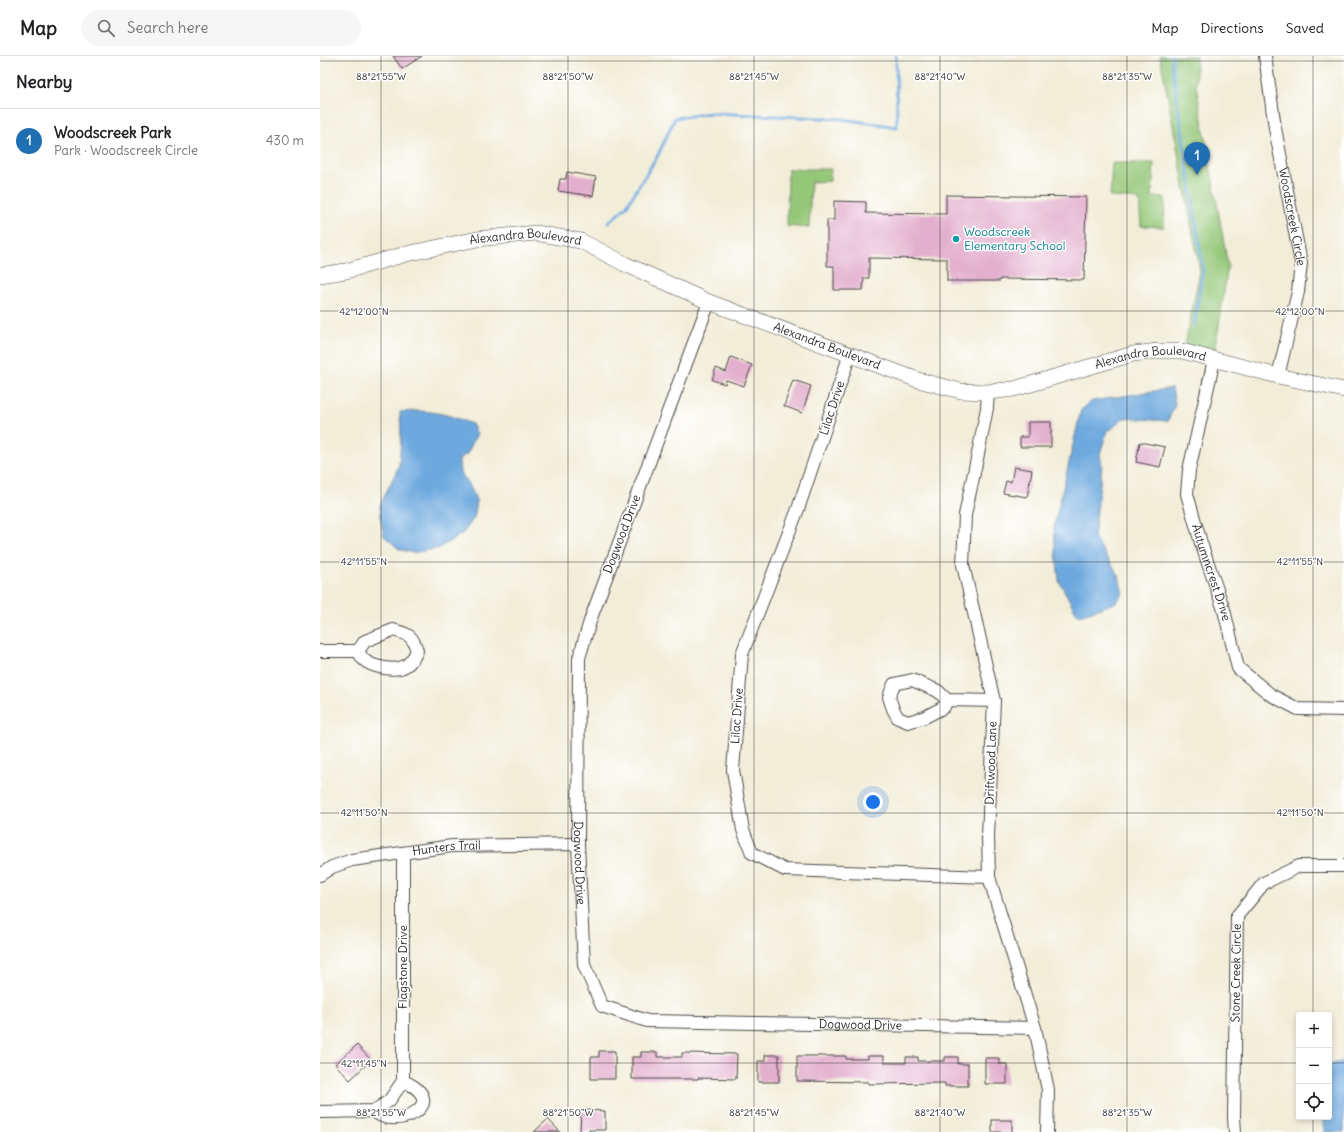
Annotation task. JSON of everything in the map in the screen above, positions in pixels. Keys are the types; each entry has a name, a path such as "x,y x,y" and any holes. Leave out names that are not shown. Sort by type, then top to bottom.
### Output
{"street":[{"name":"Woodscreek Circle","path":"1265,56 1276,128 1301,263 1298,292 1278,376"},
{"name":"Alexandra Boulevard","path":"320,275 346,271 406,254 477,239 536,233 581,241 625,264 709,302 918,380 961,391 988,392 1014,389 1133,354 1158,350 1182,351 1278,376 1344,390"},
{"name":"Dogwood Drive","path":"709,302 591,618 579,658 578,844 584,965 602,1006 647,1021 1035,1028"},
{"name":"Lilac Drive","path":"850,354 798,509 742,654 733,770 743,830 752,853 785,870 989,877"},
{"name":"Autumncrest Drive","path":"1214,360 1189,470 1188,494 1201,543 1224,610 1238,668 1271,695 1298,709 1344,710"},
{"name":"Driftwood Lane","path":"988,392 987,408 965,514 963,565 994,701 988,836 989,877 1035,1028 1048,1090 1048,1132"},
{"path":"320,651 358,650"},
{"path":"947,700 944,707 925,718 908,722 898,718 889,697 894,684 912,680 938,691 947,700 994,701"},
{"name":"Hunters Trail","path":"320,875 332,867 352,860 452,846 578,844"},
{"name":"Flagstone Drive","path":"403,1081 404,853"},
{"name":"Stone Creek Circle","path":"1235,1132 1237,916 1264,883 1299,866 1344,866"},
{"path":"320,1112 374,1111 389,1100 403,1081 413,1085 417,1089 423,1103 422,1114 419,1119 407,1129"},
{"path":"374,1111 378,1120 386,1127 392,1129"}],"green space":[{"path":"1160,56 1196,56 1196,85 1228,266 1215,351 1185,345 1200,271"},
{"path":"1112,163 1154,163 1152,197 1165,198 1164,227 1141,226 1139,199 1110,197"},
{"path":"788,169 831,169 830,181 811,182 809,228 787,226"}],"water":[{"path":"1172,388 1175,404 1168,421 1123,418 1112,429 1107,431 1100,454 1102,466 1094,537 1119,576 1123,594 1115,603 1078,616 1059,581 1054,527 1081,410 1092,401"},
{"path":"418,411 446,415 472,424 477,434 467,454 459,459 460,472 469,484 477,502 474,518 463,533 439,548 413,553 399,549 384,536 380,505 399,466 401,438 400,412"},
{"path":"1340,1062 1344,1064 1344,1132 1324,1132 1324,1120 1332,1120 1332,1063"}],"building":[{"path":"393,56 422,56 402,69"},
{"path":"567,172 596,177 593,196 558,191 560,179 566,179"},
{"name":"Woodscreek Elementary School","path":"946,195 1086,197 1084,280 1000,279 1000,281 947,281 947,259 869,258 869,278 864,278 863,290 834,290 834,266 827,266 827,220 834,220 834,201 866,202 866,213 946,214"},
{"path":"731,357 752,365 744,386 726,380 725,384 712,380 716,368 726,372"},
{"path":"793,380 811,386 802,413 784,406"},
{"path":"1028,422 1051,422 1051,447 1020,447 1020,437 1028,437"},
{"path":"1140,442 1165,447 1160,467 1136,462"},
{"path":"1014,467 1032,470 1027,497 1003,493 1006,481 1011,482"},
{"path":"357,1045 371,1060 350,1080 335,1064"},
{"path":"599,1051 615,1051 615,1079 591,1079 591,1057 599,1057"},
{"path":"641,1052 657,1052 657,1057 682,1057 682,1053 737,1054 736,1079 632,1079 632,1057 641,1057"},
{"path":"765,1055 779,1055 779,1082 758,1082 758,1061 765,1061"},
{"path":"797,1056 846,1056 846,1059 868,1059 868,1056 884,1056 884,1063 906,1063 906,1057 918,1057 918,1061 945,1061 945,1057 958,1057 958,1064 968,1064 968,1086 945,1086 945,1083 868,1084 868,1082 797,1081"},
{"path":"985,1058 999,1058 999,1064 1007,1064 1007,1084 985,1084"},
{"path":"581,1110 605,1111 605,1130 589,1130 589,1132 580,1132"},
{"path":"548,1119 560,1132 534,1132"},
{"path":"992,1120 1012,1120 1012,1132 992,1132"}],"waterway":[{"path":"608,223 626,207 658,155 675,118 711,113 842,119 897,127 896,56"},
{"path":"1172,56 1172,65 1203,269 1194,326"}],"place":[{"name":"Woodscreek Park","path":"1197,175"},
{"name":"Woodscreek Elementary School","path":"956,239"}]}
